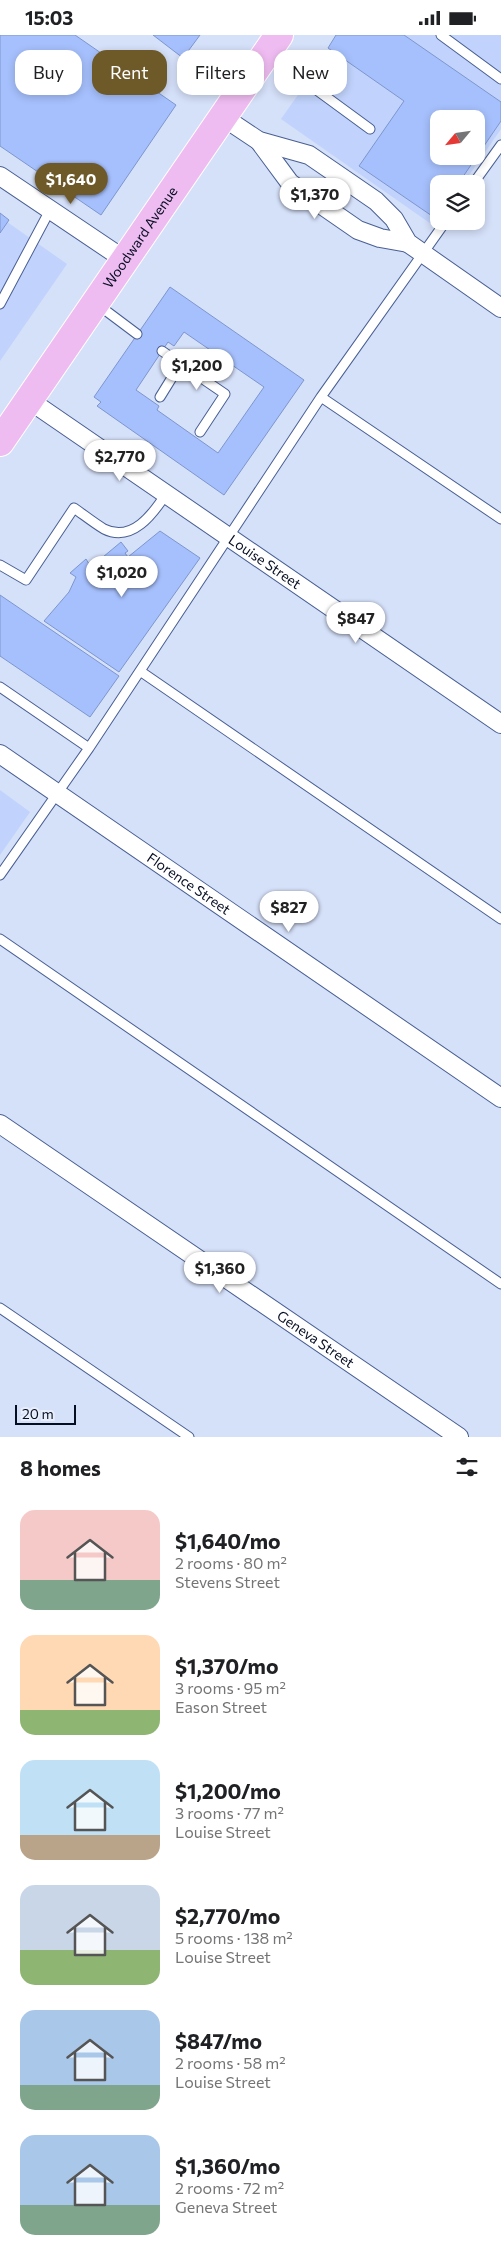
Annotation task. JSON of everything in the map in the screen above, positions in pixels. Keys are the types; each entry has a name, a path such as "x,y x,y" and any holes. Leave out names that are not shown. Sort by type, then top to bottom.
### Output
{"main road":[{"name":"Woodward Avenue","path":"0,441 273,44"}],"street":[{"path":"223,117 259,141 309,155 376,201 394,219 408,243 501,308"},
{"path":"259,141 290,183 358,230 380,238 408,243"},
{"path":"0,176 125,260"},
{"name":"Louise Street","path":"28,400 501,724"},
{"name":"Florence Street","path":"0,754 501,1099"},
{"name":"Geneva Street","path":"0,1124 459,1437"}],"lane":[{"path":"441,35 501,79"},
{"path":"273,44 370,129"},
{"path":"479,175 501,145"},
{"path":"0,304 50,209"},
{"path":"0,875 89,748 321,397 439,230"},
{"path":"95,303 138,335"},
{"path":"162,351 224,394 200,432"},
{"path":"160,397 181,363"},
{"path":"321,397 501,519"},
{"path":"0,565 26,580 74,508 105,530 127,533 144,523 157,508 166,493"},
{"path":"140,671 501,919"},
{"path":"0,687 89,748"},
{"path":"0,939 501,1284"},
{"path":"0,1308 189,1437"}],"shaded area":[{"path":"340,35 501,35 501,129 485,152 485,110 430,110 430,165 476,165 469,175 430,175 430,223 281,119 298,95 347,95 347,50 329,50"},
{"path":"0,217 67,264 0,361"},
{"path":"0,790 30,812 0,855"}],"building":[{"path":"0,35 75,35 97,50 92,50 92,95 162,95 176,105 101,215 0,146"},
{"path":"153,35 200,35 189,50 177,50 177,53"},
{"path":"336,35 404,35 501,102 501,121 485,144 485,110 430,110 430,165 471,165 464,175 430,175 430,215 359,166 404,101 347,61 347,50 331,50 328,48"},
{"path":"0,213 9,220 0,233"},
{"path":"170,287 304,380 224,495 97,406 101,402 94,397","holes":["184,332 264,387 218,453 157,410 159,406 136,390 168,342 174,346"]},
{"path":"160,531 200,558 119,672 44,621 69,592 76,577 70,573 86,559 91,567 121,542 128,551 125,553 128,557"},
{"path":"0,595 119,676 90,717 0,656"}]}
